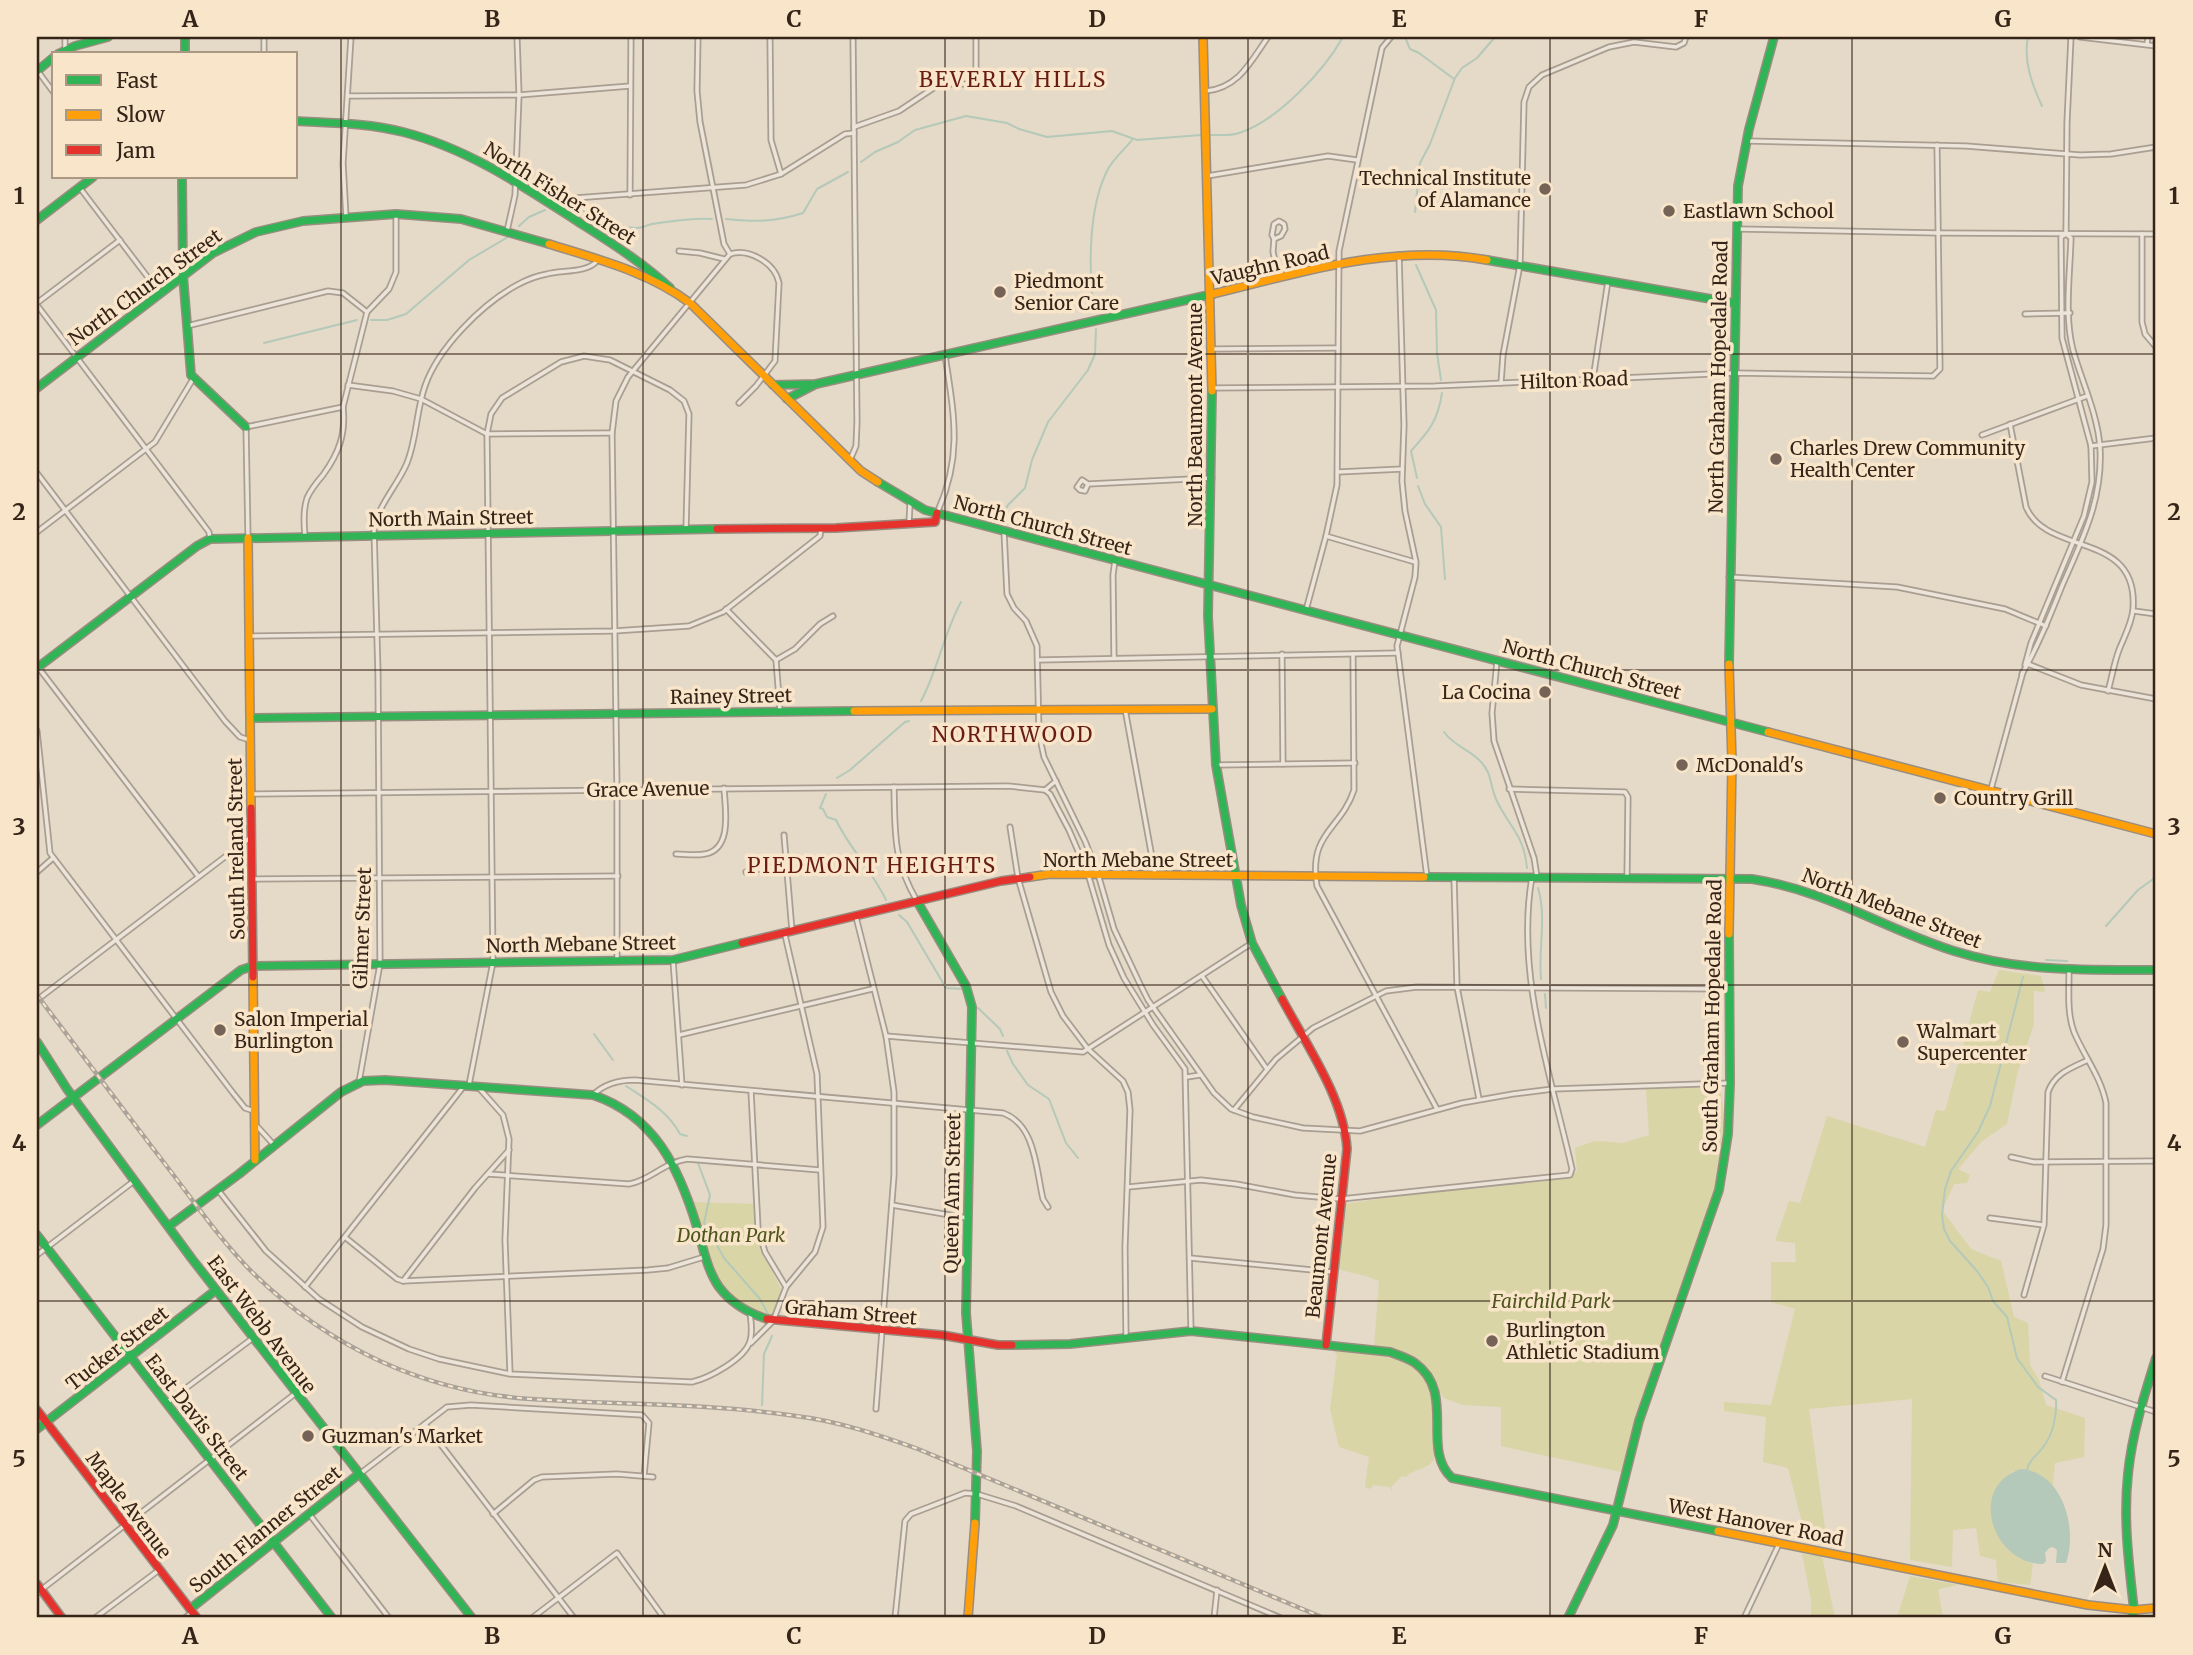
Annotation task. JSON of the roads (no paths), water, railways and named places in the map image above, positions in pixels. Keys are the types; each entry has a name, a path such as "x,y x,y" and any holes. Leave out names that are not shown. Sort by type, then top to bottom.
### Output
{"main road":[{"path":"65,52 108,37"},
{"name":"North Beaumont Avenue","path":"1203,37 1211,295 1210,656 1216,765 1244,917 1252,943 1332,1093 1346,1130"},
{"name":"North Graham Hopedale Road","path":"1732,722 1729,696 1729,577 1738,186 1746,141 1774,37"},
{"path":"37,70 52,59"},
{"name":"North Fisher Street","path":"298,121 391,129 433,140 477,158 649,267 674,291"},
{"path":"37,220 92,178"},
{"path":"182,178 183,275 190,370 193,379 246,427"},
{"name":"North Church Street","path":"37,387 213,253 256,232 287,223 346,217 396,214 445,216 507,231 598,259 674,291 690,303 870,478 910,503 937,513 2156,834"},
{"name":"Vaughn Road","path":"773,386 817,384 1337,265 1398,254 1452,255 1734,303"},
{"name":"Vaughn Road","path":"787,399 817,384"},
{"name":"North Main Street","path":"210,539 686,528 821,528 909,523 922,525 935,522 937,513"},
{"name":"South Ireland Street","path":"248,538 255,1160"},
{"path":"37,667 197,546 210,539"},
{"name":"Rainey Street","path":"250,718 1212,709"},
{"name":"South Graham Hopedale Road","path":"1567,1618 1608,1539 1639,1421 1719,1190 1728,1134 1730,1083 1728,989 1732,722"},
{"name":"North Mebane Street","path":"37,1125 241,970 253,966 673,960 1017,878 1050,874 1765,880 1824,895 1927,941 1972,957 2022,968 2069,972 2156,970"},
{"name":"Queen Ann Street","path":"917,901 969,992 972,1007 966,1313 977,1451 977,1494 968,1618"},
{"name":"East Webb Avenue","path":"37,1042 73,1097 216,1290 472,1618"},
{"name":"Graham Street","path":"359,1082 385,1080 593,1095 612,1099 628,1109 647,1128 671,1162 719,1287 732,1301 750,1313 773,1321 942,1335 998,1345 1070,1344 1191,1331 1390,1352 1405,1357 1425,1373 1433,1385 1438,1404"},
{"path":"169,1226 341,1092 359,1082"},
{"name":"Beaumont Avenue","path":"1326,1345 1347,1149 1346,1130"},
{"name":"East Davis Street","path":"37,1235 332,1618"},
{"name":"Tucker Street","path":"37,1429 216,1290"},
{"path":"2133,1614 2127,1526 2128,1474 2134,1433 2156,1358"},
{"name":"West Hanover Road","path":"1438,1404 1438,1460 1445,1475 1617,1512 2133,1614 2156,1608"},
{"name":"Maple Avenue","path":"37,1410 193,1613"},
{"name":"South Flanner Street","path":"193,1613 359,1475"},
{"path":"38,1589 62,1618"}],"street":[{"path":"346,217 343,163 351,37"},
{"path":"507,231 514,204 519,94 517,37"},
{"path":"630,195 631,37"},
{"path":"698,37 698,107 724,244 730,254"},
{"path":"770,37 771,140 781,174"},
{"path":"849,460 856,446 853,37"},
{"path":"854,127 899,111 935,87 947,84 976,84 976,37"},
{"path":"1204,91 1226,86 1239,77 1268,37"},
{"path":"1306,610 1335,499 1338,472 1337,265 1382,48 1391,37"},
{"path":"1501,383 1503,355 1520,265 1524,102 1529,87 1542,75 1609,47 1633,42 1676,47 1684,43 1686,37"},
{"path":"2066,234 2071,37"},
{"path":"2080,37 2156,46"},
{"path":"2147,44 2148,37"},
{"path":"37,70 52,90"},
{"path":"348,96 519,94 630,86"},
{"path":"562,199 746,185 781,174 845,134 854,134"},
{"path":"1746,141 1937,145 2111,154 2156,147"},
{"path":"1937,145 1939,233"},
{"path":"1207,176 1328,156 1358,160"},
{"path":"79,187 159,292"},
{"path":"305,537 306,504 310,493 340,448 344,423 343,407 367,312 389,289 396,272 396,214"},
{"path":"1274,239 1285,231 1282,222 1274,224 1272,234 1279,278"},
{"path":"1737,229 2156,234"},
{"name":"Hilton Road","path":"1211,388 1404,387 1734,373 1936,375 1940,369 1939,233"},
{"path":"2022,674 2082,543 2098,496 2100,445 2073,350 2070,313 2071,238 2066,234"},
{"path":"1990,791 2022,674 2084,516 2090,492 2093,467 2091,446 2063,345 2061,237 2066,234"},
{"path":"2142,234 2142,322 2145,334 2156,347"},
{"path":"120,240 37,304 209,532 210,539"},
{"path":"679,251 724,259"},
{"path":"617,962 612,433 616,401 632,371 724,259 730,254 740,252 753,255 775,272 778,278 778,333 775,361 739,403"},
{"path":"1398,254 1404,387 1402,469 1405,511 1416,562 1415,577 1399,635 1398,653 1427,877"},
{"name":"Gilmer Street","path":"359,1082 380,964 375,535 377,517 409,458 421,399 430,373 442,353 465,327 501,295 531,279 549,273 589,267 598,259"},
{"path":"1594,379 1608,281"},
{"path":"187,326 332,290 346,295 367,312"},
{"path":"2025,313 2070,313"},
{"path":"1211,349 1338,348"},
{"path":"937,513 952,475 954,458 953,401 945,355"},
{"path":"305,1287 466,1087 493,962 487,434 491,414 502,398 561,362 584,356 601,357 679,396 687,406 686,528"},
{"path":"37,532 155,442 193,379"},
{"path":"348,385 376,388 421,399 487,434 612,433"},
{"path":"1982,435 2087,396"},
{"path":"248,538 246,427 343,407"},
{"path":"2010,424 2029,514 2043,529 2103,551 2119,566 2130,584 2133,611 2108,691"},
{"path":"2091,446 2156,438"},
{"path":"1338,472 1402,469"},
{"path":"37,473 236,734 250,740"},
{"path":"1088,484 1212,478"},
{"path":"909,523 910,503"},
{"path":"249,636 489,634 689,626 708,620 726,609 816,540 820,536 821,528"},
{"path":"1004,531 1007,594 1032,633 1037,646 1041,750 1098,874 1121,946 1153,1007 1218,1098 1234,1110 1290,1126 1366,1130 1479,1099 1553,1089 1730,1083"},
{"path":"1326,536 1416,562"},
{"path":"1114,658 1115,560"},
{"path":"1729,577 1897,587 2005,609 2046,626"},
{"path":"726,609 776,660 780,711"},
{"path":"2133,611 2156,614"},
{"path":"776,660 795,649 820,624 833,616"},
{"path":"1038,660 1398,653"},
{"path":"1282,654 1283,764"},
{"path":"1353,654 1355,782 1352,797 1321,839 1315,876 1317,886 1437,1109"},
{"path":"1128,1187 1188,1180 1226,1182 1295,1195 1341,1199 1566,1177 1571,1173 1550,1085 1532,988 1528,919 1534,858 1496,750 1492,727 1497,661"},
{"path":"2028,664 2081,685 2156,699"},
{"path":"37,667 198,876"},
{"path":"1125,709 1155,874"},
{"path":"37,731 50,853 245,1108 254,1111"},
{"path":"1216,765 1355,763"},
{"path":"1056,781 1045,790 1050,794 1069,830 1088,874 1109,945 1124,978 1144,1012 1182,1063 1186,1077 1191,1331"},
{"name":"Grace Avenue","path":"251,794 1018,786 1045,790"},
{"name":"Queen Ann Street","path":"894,787 897,856 905,880 917,901"},
{"path":"676,854 708,853 721,842 725,832 724,789"},
{"path":"1509,789 1622,790 1628,797 1627,877"},
{"path":"1010,827 1017,878 1051,992 1063,1016 1088,1049 1119,1075 1129,1092 1126,1338"},
{"path":"218,1189 257,1241 305,1287 362,1327 409,1349 439,1359 510,1374 692,1382 726,1366 773,1321 786,1287 811,1257 819,1243 823,1227 816,1064 788,933 785,835"},
{"path":"37,1000 251,837"},
{"path":"37,872 53,858"},
{"path":"746,872 786,864"},
{"path":"252,879 618,876"},
{"path":"1454,877 1457,987 1479,1099"},
{"path":"856,917 893,1074 895,1160 876,1409"},
{"path":"886,1036 1078,1053 1252,943"},
{"path":"673,960 682,1085"},
{"path":"2062,1382 2103,1249 2106,1161 2106,1103 2101,1085 2073,1031 2070,1018 2069,972"},
{"path":"1202,976 1267,1069"},
{"path":"1234,1110 1267,1069 1301,1036 1386,990 1408,987 1728,989"},
{"path":"679,1035 873,989"},
{"path":"2024,1295 2044,1225 2047,1098 2050,1085 2062,1072 2088,1060"},
{"path":"1186,1077 1200,1075"},
{"path":"593,1095 601,1087 635,1080 1003,1113 1017,1120 1023,1127 1032,1151 1042,1199 1048,1207"},
{"path":"480,1088 498,1108 506,1122 509,1150 505,1240 510,1374"},
{"path":"751,1091 757,1216 761,1240 786,1287"},
{"path":"255,1124 274,1145"},
{"path":"403,1281 509,1150"},
{"path":"2011,1157 2024,1161 2046,1162 2156,1161"},
{"path":"488,1174 629,1184 640,1181 671,1162 697,1159 820,1170"},
{"path":"37,1255 134,1181"},
{"path":"892,1205 967,1218"},
{"path":"1990,1218 2044,1225"},
{"path":"346,1238 403,1281 648,1270 668,1268 706,1257"},
{"path":"1190,1258 1333,1272"},
{"path":"750,1313 750,1344"},
{"path":"166,1403 253,1338"},
{"path":"2045,1376 2156,1412"},
{"path":"38,1589 296,1393"},
{"path":"359,1475 451,1406 471,1405 645,1416 649,1423 644,1476"},
{"path":"425,1424 574,1618"},
{"path":"494,1514 540,1478 604,1474 653,1477"},
{"path":"895,1618 904,1523 907,1517 965,1493 1016,1506 1282,1618"},
{"path":"309,1514 389,1618"},
{"path":"1744,1618 1780,1543"},
{"path":"532,1618 617,1553 664,1618"},
{"path":"95,1618 159,1570"},
{"path":"1214,1618 1216,1590"},
{"name":"South Flanner Street","path":"185,1618 193,1613"}],"waterway":[{"path":"1211,135 1239,133 1269,118 1312,79 1343,37"},
{"path":"1405,37 1410,49 1454,79"},
{"path":"1415,212 1420,163 1455,78 1495,37"},
{"path":"2028,37 2028,64 2042,106"},
{"path":"861,162 915,130 966,116 1007,123 1047,137 1112,131 1137,140 1201,135"},
{"path":"1093,308 1091,256 1097,201 1108,169 1132,140"},
{"path":"726,219 764,220 803,213 817,189 848,172"},
{"path":"574,208 612,223 638,228 682,220 712,219"},
{"path":"519,226 529,217 545,210"},
{"path":"371,320 387,320 406,314 469,260 508,237"},
{"path":"1416,265 1436,310 1441,380"},
{"path":"264,343 357,320"},
{"path":"1002,516 1008,505 1025,488 1032,460 1048,422 1088,370 1095,354 1096,329"},
{"path":"1417,478 1411,451 1431,425 1442,393"},
{"path":"1418,486 1425,504 1441,527 1445,579"},
{"path":"921,701 961,602"},
{"path":"837,778 909,721"},
{"path":"1444,732 1485,767 1496,799 1523,847 1527,868"},
{"path":"826,794 820,808 827,817 836,820 886,900"},
{"path":"2106,926 2138,890 2156,877"},
{"path":"1538,888 1542,911 1541,979"},
{"path":"899,915 907,922 946,988 962,989"},
{"path":"2046,960 2067,961"},
{"path":"2023,977 1990,1106 1978,1132 1951,1171 1945,1189 1942,1215 1944,1229 1950,1241 1977,1271 1988,1287 1993,1301 2007,1317 2017,1358 2038,1387 2056,1400 2050,1436 2027,1470"},
{"path":"1545,994 1546,1008"},
{"path":"978,1008 1000,1029 1003,1036"},
{"path":"594,1034 613,1060"},
{"path":"1007,1051 1028,1085 1049,1099 1066,1143 1078,1158"},
{"path":"626,1086 656,1107 680,1134 687,1136"},
{"path":"698,1163 710,1195 704,1223 724,1258 760,1299 768,1314"},
{"path":"762,1405 764,1354 772,1336"}],"railway":[{"path":"37,995 240,1260 281,1299 345,1343 380,1361 416,1376 491,1395 763,1412 812,1418 858,1429 918,1449 1324,1618"}],"place":[{"name":"Technical Institute of Alamance","path":"1545,189"},
{"name":"Eastlawn School","path":"1669,211"},
{"name":"Piedmont Senior Care","path":"1000,292"},
{"name":"Charles Drew Community Health Center","path":"1776,459"},
{"name":"La Cocina","path":"1545,692"},
{"name":"McDonald's","path":"1682,765"},
{"name":"Country Grill","path":"1940,798"},
{"name":"Salon Imperial Burlington","path":"220,1030"},
{"name":"Walmart Supercenter","path":"1903,1042"},
{"name":"Burlington Athletic Stadium","path":"1492,1341"},
{"name":"Guzman's Market","path":"308,1436"}],"district":[{"name":"BEVERLY HILLS","path":"1013,80"},
{"name":"NORTHWOOD","path":"1013,735"},
{"name":"PIEDMONT HEIGHTS","path":"872,866"}],"park label":[{"name":"Dothan Park","path":"731,1235"},
{"name":"Fairchild Park","path":"1551,1301"}]}
